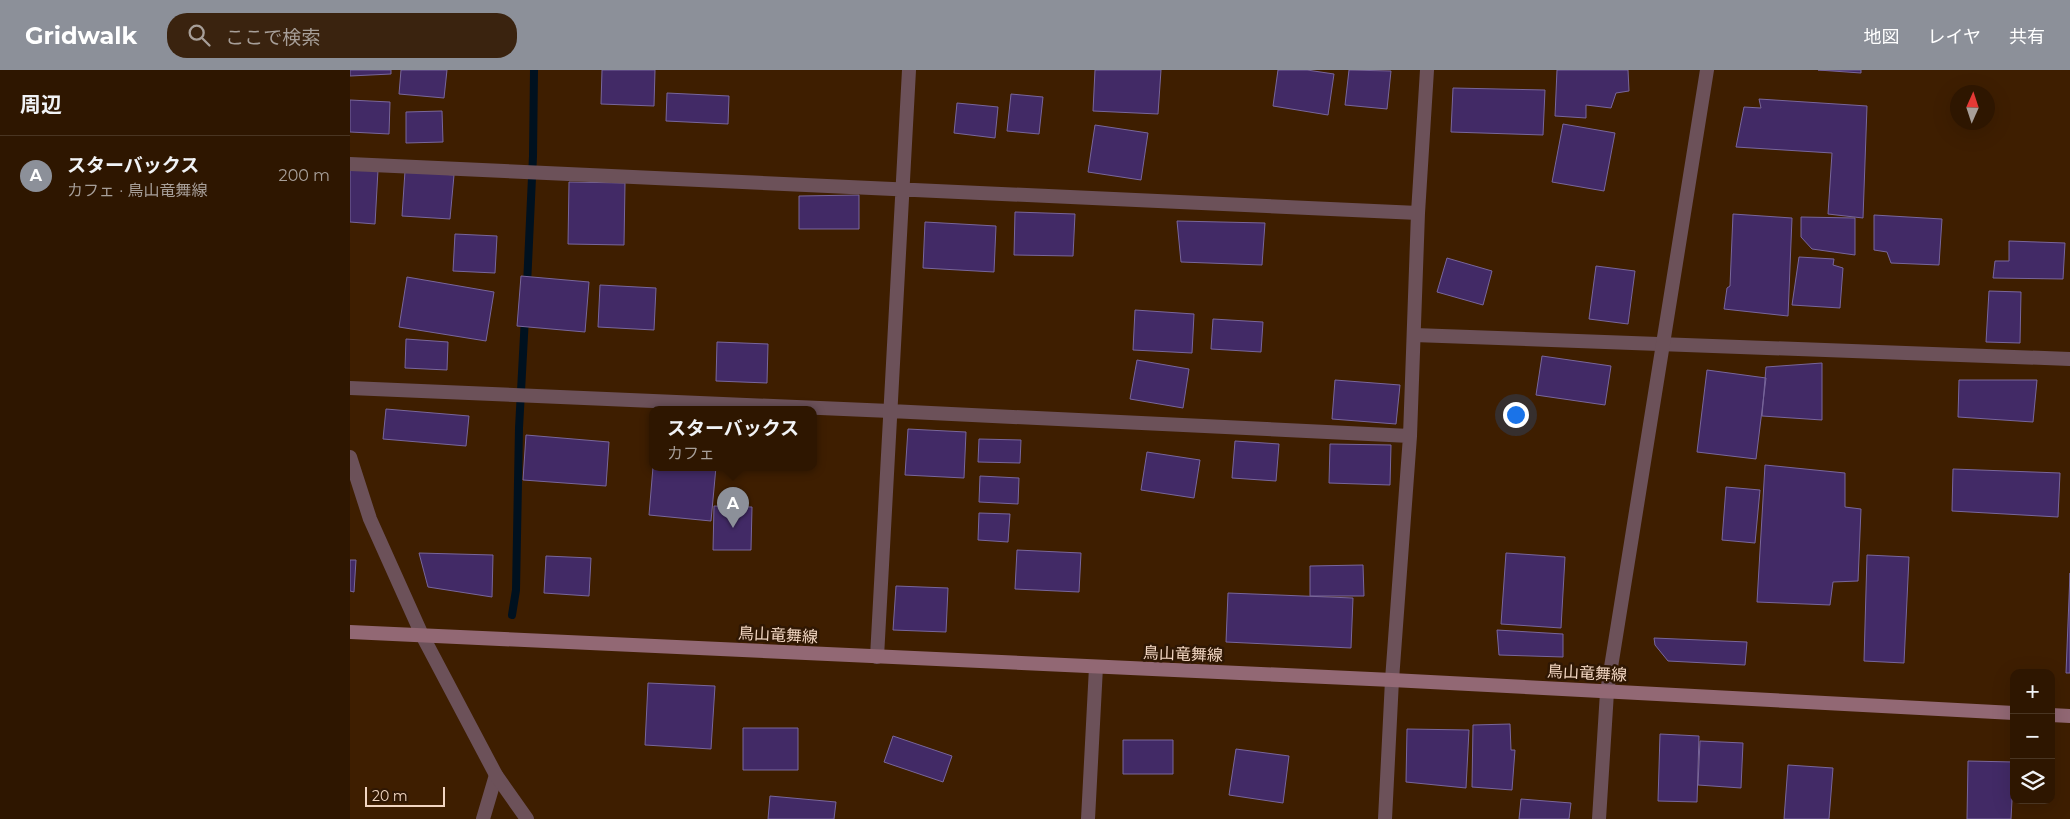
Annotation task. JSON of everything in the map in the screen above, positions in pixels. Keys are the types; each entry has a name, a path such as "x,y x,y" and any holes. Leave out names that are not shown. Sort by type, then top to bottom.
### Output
{"main road":[{"name":"鳥山竜舞線","path":"350,632 1392,680 2010,714"},
{"path":"2055,716 2070,716"}],"street":[{"path":"876,657 909,70"},
{"path":"1385,819 1392,680 1410,436 1418,213 1427,70"},
{"path":"1599,819 1607,692 1707,70"},
{"path":"350,164 1418,213"},
{"path":"1414,335 1663,342 2070,359"},
{"path":"350,388 773,406"},
{"path":"817,408 1410,436"},
{"path":"350,457 370,519 422,635 496,775 527,819"},
{"path":"1088,819 1096,667"},
{"path":"483,819 496,775"}],"building":[{"path":"350,70 391,70 391,74 350,76"},
{"path":"401,70 447,70 444,98 399,94"},
{"path":"602,70 655,70 654,106 601,104"},
{"path":"1095,70 1161,70 1158,114 1093,111"},
{"path":"1278,70 1307,70 1334,74 1328,115 1273,106"},
{"path":"1349,70 1391,71 1387,109 1345,105"},
{"path":"1557,70 1628,70 1629,91 1616,93 1611,108 1586,105 1586,118 1555,116"},
{"path":"1818,70 1861,70 1861,73"},
{"path":"1453,88 1545,90 1543,135 1451,132"},
{"path":"667,93 729,96 728,124 666,121"},
{"path":"1011,94 1043,97 1039,134 1007,131"},
{"path":"1759,99 1867,106 1863,218 1828,214 1832,153 1736,147 1744,107 1761,108"},
{"path":"350,100 390,102 389,134 350,132"},
{"path":"957,103 998,107 995,138 954,133"},
{"path":"442,111 443,142 406,143 406,112"},
{"path":"1563,124 1615,133 1604,191 1552,182"},
{"path":"1095,125 1148,133 1141,180 1088,172"},
{"path":"350,169 378,170 375,224 350,222"},
{"path":"405,171 454,175 450,219 402,216"},
{"path":"569,182 625,183 624,245 568,244"},
{"path":"859,195 859,229 799,229 799,196"},
{"path":"1015,212 1075,214 1073,256 1014,255"},
{"path":"1733,214 1792,218 1788,316 1724,309 1727,288 1730,286"},
{"path":"1874,215 1942,219 1939,265 1891,263 1887,252 1874,250"},
{"path":"1801,217 1855,218 1855,255 1812,249 1801,237"},
{"path":"1177,221 1265,223 1262,265 1181,262"},
{"path":"925,222 996,226 994,272 923,268"},
{"path":"455,234 497,236 495,273 453,271"},
{"path":"2009,241 2065,243 2063,279 1993,278 1995,261 2009,261"},
{"path":"1799,257 1834,259 1833,265 1843,268 1840,308 1792,305"},
{"path":"1447,258 1492,271 1483,305 1437,292"},
{"path":"1596,266 1635,271 1628,324 1589,319"},
{"path":"521,276 589,282 585,332 517,326"},
{"path":"407,277 494,292 486,341 399,327"},
{"path":"600,285 656,288 654,330 598,327"},
{"path":"1989,291 2021,292 2020,343 1986,342"},
{"path":"1135,310 1194,314 1192,353 1133,350"},
{"path":"1213,319 1263,322 1261,352 1211,349"},
{"path":"406,339 448,342 447,370 405,368"},
{"path":"717,342 768,344 767,383 716,381"},
{"path":"1542,356 1611,366 1605,405 1536,395"},
{"path":"1137,360 1189,369 1183,408 1130,399"},
{"path":"1822,363 1822,420 1762,416 1766,367"},
{"path":"1707,370 1766,378 1756,459 1697,452"},
{"path":"1335,380 1400,385 1396,424 1332,419"},
{"path":"1959,380 2037,380 2033,422 1958,417"},
{"path":"386,409 469,416 466,446 383,439"},
{"path":"908,429 966,432 964,478 905,475"},
{"path":"526,435 609,442 606,486 523,480"},
{"path":"979,439 1021,440 1020,463 978,462"},
{"path":"1235,441 1279,444 1276,481 1232,478"},
{"path":"1330,444 1391,445 1390,485 1329,483"},
{"path":"1147,452 1200,460 1194,498 1141,490"},
{"path":"1765,465 1845,473 1845,507 1861,509 1858,581 1833,582 1830,605 1757,602"},
{"path":"1953,469 2060,473 2058,517 1952,511"},
{"path":"653,471 716,471 711,521 649,515"},
{"path":"980,476 1019,478 1018,504 979,502"},
{"path":"1726,487 1760,490 1755,543 1722,540"},
{"path":"714,506 752,507 751,550 713,550"},
{"path":"979,513 1010,514 1008,542 978,540"},
{"path":"1017,550 1081,553 1079,592 1015,589"},
{"path":"419,553 493,555 492,597 428,587"},
{"path":"1506,553 1565,557 1561,628 1501,624"},
{"path":"1867,555 1909,557 1904,663 1864,661"},
{"path":"546,556 591,558 589,596 544,593"},
{"path":"350,560 356,560 354,592 350,591"},
{"path":"1363,565 1364,596 1310,596 1310,566"},
{"path":"2070,573 2070,673 2066,673"},
{"path":"896,586 948,588 946,632 893,630"},
{"path":"1228,593 1353,598 1351,648 1226,642"},
{"path":"1497,630 1563,634 1563,657 1499,655"},
{"path":"1654,638 1747,642 1745,665 1668,661 1655,645"},
{"path":"648,683 715,686 711,749 645,745"},
{"path":"1510,724 1511,750 1515,750 1512,790 1472,787 1473,725"},
{"path":"743,728 798,728 798,770 743,770"},
{"path":"1407,729 1469,730 1466,788 1406,782"},
{"path":"1660,734 1699,736 1697,802 1658,801"},
{"path":"893,736 952,756 943,782 884,762"},
{"path":"1123,740 1173,740 1173,774 1123,774"},
{"path":"1700,741 1743,743 1741,788 1698,785"},
{"path":"1236,749 1289,756 1283,803 1229,795"},
{"path":"1968,761 2010,762 2011,819 1967,819"},
{"path":"1788,765 1833,768 1829,819 1784,819"},
{"path":"770,796 836,802 834,819 768,819"},
{"path":"1521,799 1571,803 1569,819 1519,819"}],"waterway":[{"path":"527,285 533,156 534,70"},
{"path":"512,615 516,590 519,428 525,317"}],"place":[{"name":"スターバックス","path":"733,528"}]}
